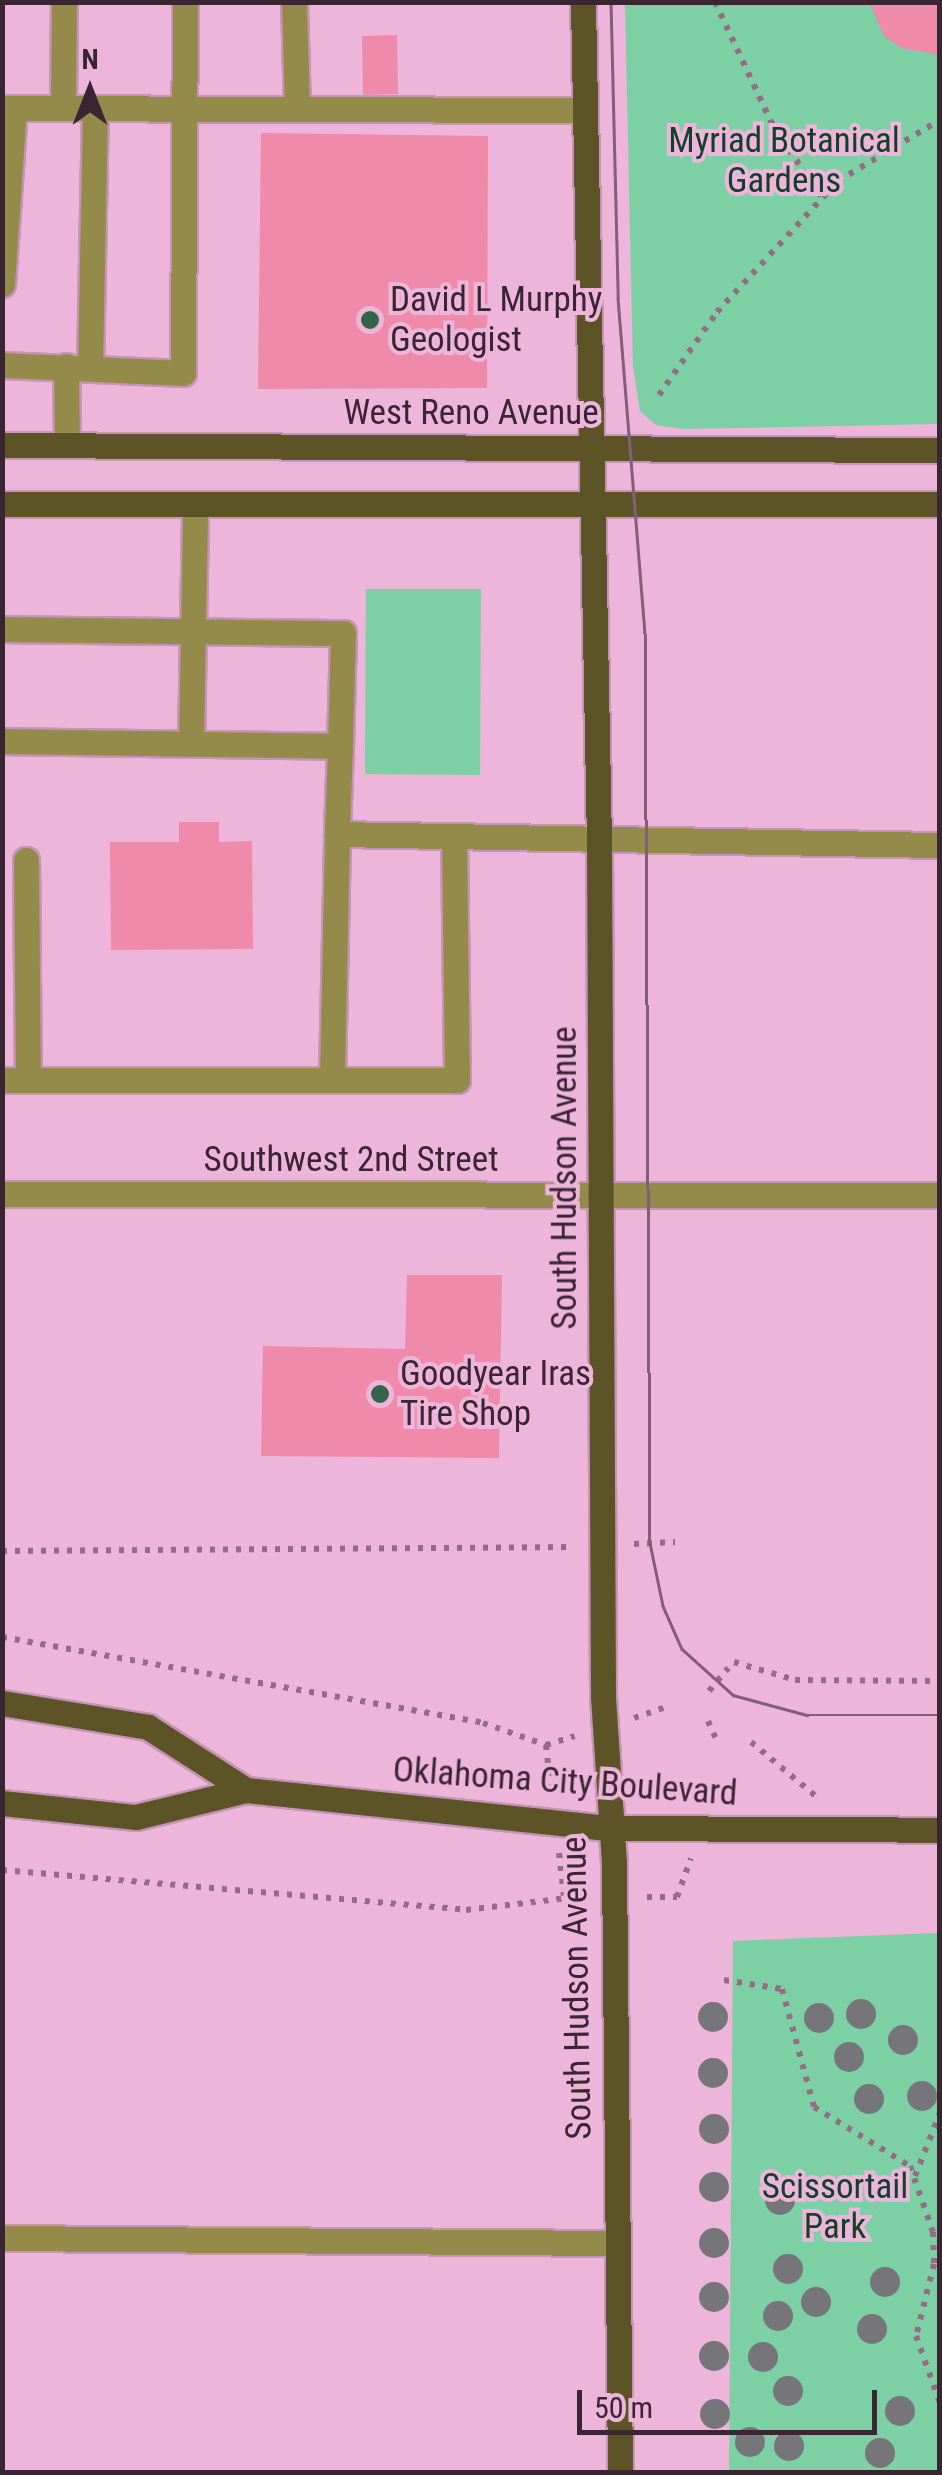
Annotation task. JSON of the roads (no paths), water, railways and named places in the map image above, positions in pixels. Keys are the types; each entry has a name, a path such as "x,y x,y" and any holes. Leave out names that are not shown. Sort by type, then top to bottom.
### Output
{"main road":[{"name":"South Hudson Avenue","path":"583,2 599,843 600,1446 620,2472"},
{"name":"West Reno Avenue","path":"2,445 940,450"},
{"path":"2,504 940,504"},
{"name":"Oklahoma City Boulevard","path":"2,1703 148,1727 246,1790"},
{"name":"Oklahoma City Boulevard","path":"2,1802 136,1817 246,1790 610,1828 940,1830"}],"street":[{"path":"62,108 64,2"},
{"path":"2,365 183,373 186,2"},
{"path":"294,2 298,107"},
{"path":"2,284 8,108 584,110"},
{"path":"67,444 78,367 95,109"},
{"path":"191,743 195,504"},
{"path":"2,630 343,633 332,1078"},
{"path":"2,741 340,746"},
{"path":"336,834 599,843 940,845"},
{"path":"26,860 15,1080 457,1080 454,840"},
{"name":"Southwest 2nd Street","path":"2,1194 940,1195"},
{"path":"2,2238 616,2243"}],"tram line":[{"path":"611,2 618,298 645,632 650,1543 663,1606 682,1649 733,1695 807,1715 940,1715"}],"place":[{"name":"David L Murphy Geologist","path":"370,320"},
{"name":"Goodyear Iras Tire Shop","path":"380,1394"}],"park label":[{"name":"Myriad Botanical Gardens","path":"784,161"},
{"name":"Scissortail Park","path":"835,2207"}]}
